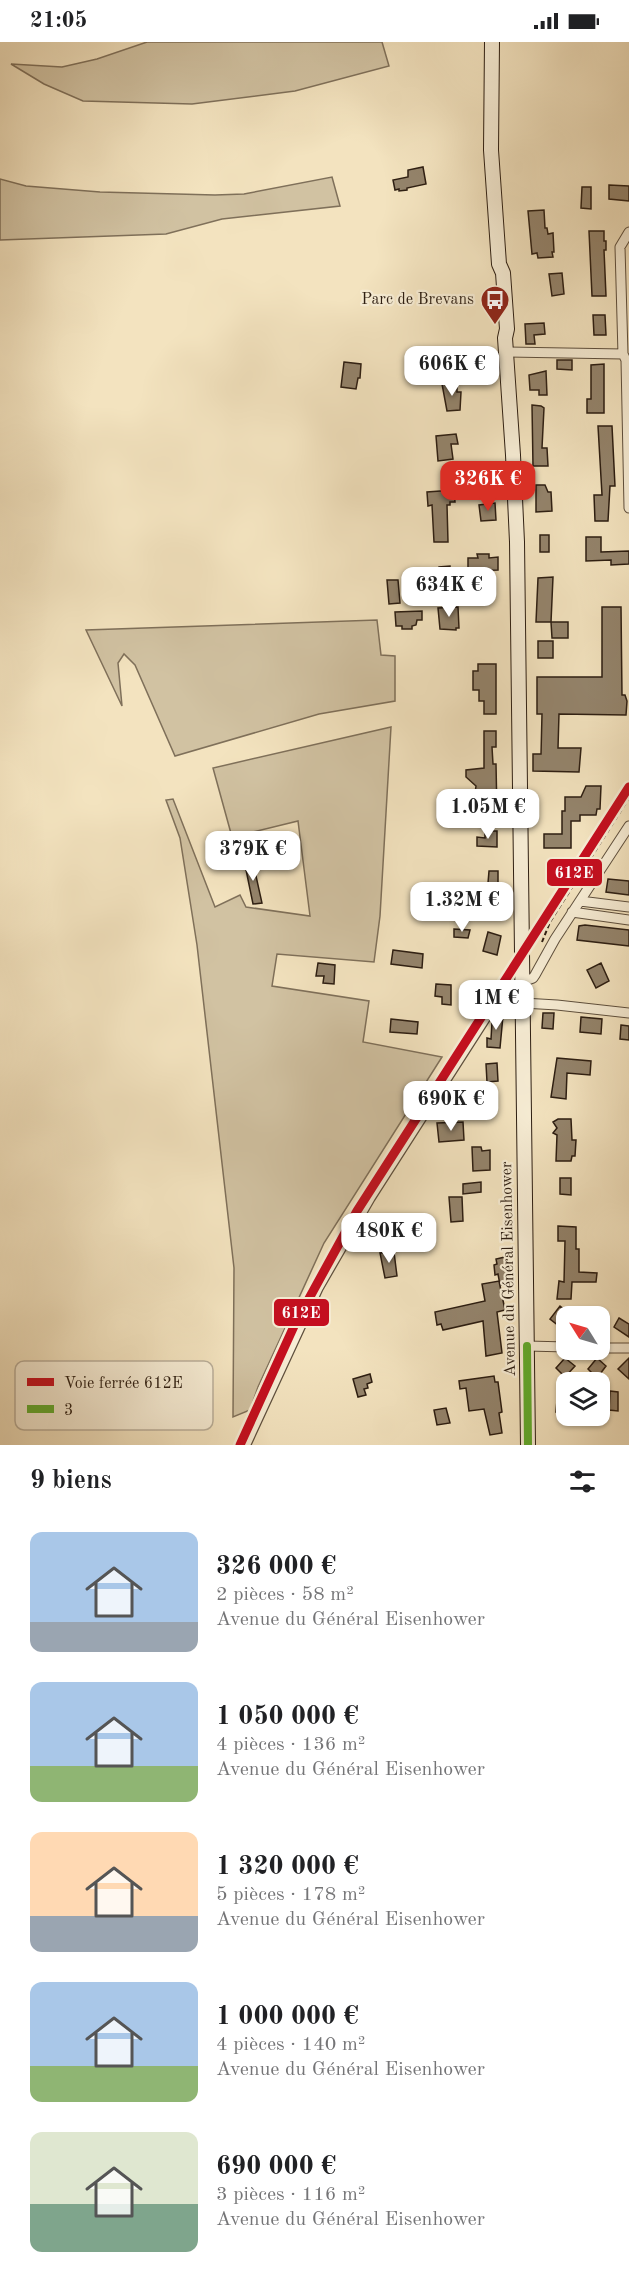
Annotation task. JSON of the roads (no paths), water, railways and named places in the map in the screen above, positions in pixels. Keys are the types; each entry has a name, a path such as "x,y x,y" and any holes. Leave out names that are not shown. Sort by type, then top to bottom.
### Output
{"main road":[{"name":"Avenue du Général Eisenhower","path":"492,42 491,150 499,264 496,273 500,330 505,345 517,542 528,1445"}],"street":[{"path":"629,232 620,247 626,354 629,508"},
{"path":"505,345 626,354"},
{"path":"522,982 533,978 572,912 629,826"},
{"path":"580,901 629,907"},
{"path":"572,912 629,920"},
{"path":"523,1001 629,1013"},
{"path":"527,1346 556,1347"},
{"path":"610,1347 629,1348"}],"lane":[{"path":"248,1445 320,1289 372,1199 497,1004 506,998 523,1001"}],"rail line":[{"name":"612E","path":"240,1445 295,1324 357,1211 629,787"}],"place":[{"name":"Parc de Brevans","path":"495,326"}]}
